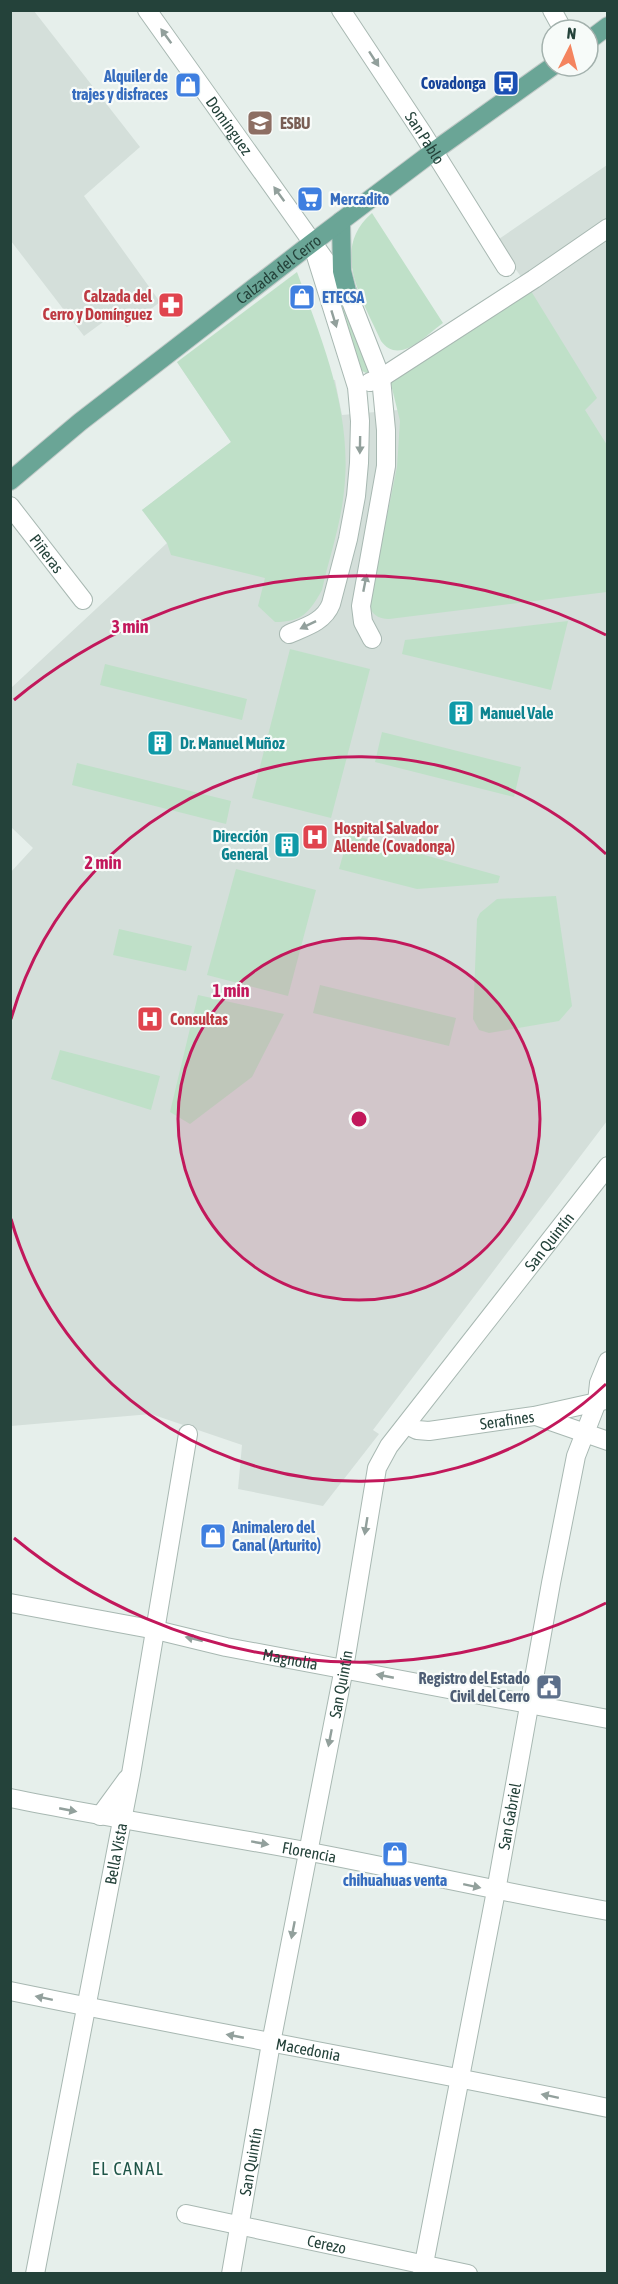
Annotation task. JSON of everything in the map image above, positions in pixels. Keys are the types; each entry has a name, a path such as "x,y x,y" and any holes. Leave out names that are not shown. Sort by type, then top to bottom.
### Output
{"main road":[{"name":"Calzada del Cerro","path":"10,481 80,422 340,221 540,75"},
{"path":"340,221 342,271 347,291"}],"street":[{"name":"Domínguez","path":"147,10 347,291 381,378 386,430 386,466 361,606 363,622 372,639"},
{"name":"San Pablo","path":"342,10 506,267"},
{"path":"357,387 381,378 608,228"},
{"name":"Domínguez","path":"289,634 321,618 331,604 348,538 360,463 357,387 312,243"},
{"name":"Piñeras","path":"10,506 83,600"},
{"name":"San Quintín","path":"231,2274 271,2043 344,1668 377,1468 389,1446 608,1166"},
{"name":"San Gabriel","path":"423,2269 496,1891 576,1456 602,1401 599,1383 608,1361"},
{"name":"Serafines","path":"407,1425 417,1430 429,1431 534,1416 602,1401"},
{"path":"534,1416 608,1441"},
{"name":"Bella Vista","path":"35,2274 131,1774 188,1434"},
{"name":"Magnolia","path":"10,1603 156,1630 226,1647 608,1719"},
{"path":"100,1816 131,1774"},
{"name":"Florencia","path":"10,1798 308,1852 496,1891 608,1911"},
{"name":"Macedonia","path":"10,1991 271,2043 459,2077 608,2108"},
{"name":"Cerezo","path":"186,2214 423,2269 468,2274"}],"shaded area":[{"path":"11,10 34,11 140,147 84,196 160,302 127,327 114,314 84,336 11,241"},
{"name":"Hospital Salvador Allende (Covadonga)","path":"607,165 607,1121 373,1430 379,1434 323,1506 238,1489 242,1445 151,1414 11,1426 10,873 33,848 11,827 11,688 167,543 142,510 231,442 177,362 335,380 342,415 398,410 531,291 496,241"}],"green space":[{"path":"372,213 443,323 421,341 404,349 388,348 381,341 354,276 351,259 353,243 359,227"},
{"path":"297,272 334,379 344,434 346,462 338,528 322,590 304,615 284,622 275,622 258,606 265,578 171,555 167,543 142,510 231,442 177,362"},
{"path":"531,291 597,398 585,410 607,445 607,592 389,619 378,617 371,611 369,604 397,467 400,421 389,376"},
{"path":"344,304 370,371 366,373 362,371 340,308"},
{"path":"568,621 551,690 402,654 405,640"},
{"path":"290,649 370,669 331,818 252,798"},
{"path":"105,664 247,699 242,720 100,685"},
{"path":"382,732 521,767 514,797 375,762"},
{"path":"77,763 231,801 226,824 72,785"},
{"path":"349,834 500,876 498,883 417,889 339,869"},
{"path":"236,869 316,890 288,996 207,975"},
{"path":"556,896 572,1006 559,1021 489,1033 479,1030 473,1019 477,919 480,913 497,899"},
{"path":"119,929 192,946 186,971 113,955"},
{"path":"320,985 456,1018 449,1046 313,1013"},
{"path":"198,995 284,1014 252,1077 190,1124 170,1112"},
{"path":"60,1050 160,1076 151,1110 51,1079"}],"place":[{"name":"Covadonga","path":"506,83"},
{"name":"Alquiler de trajes y disfraces","path":"188,85"},
{"name":"ESBU","path":"260,123"},
{"name":"Mercadito","path":"310,199"},
{"name":"ETECSA","path":"302,297"},
{"name":"Calzada del Cerro y Domínguez","path":"171,305"},
{"name":"Manuel Vale","path":"461,713"},
{"name":"Dr. Manuel Muñoz","path":"160,743"},
{"name":"Hospital Salvador Allende (Covadonga)","path":"315,837"},
{"name":"Dirección General","path":"287,845"},
{"name":"Consultas","path":"150,1019"},
{"name":"Animalero del Canal (Arturito)","path":"213,1536"},
{"name":"Registro del Estado Civil del Cerro","path":"549,1687"},
{"name":"chihuahuas venta","path":"395,1854"}],"district":[{"name":"EL CANAL","path":"128,2168"}]}
